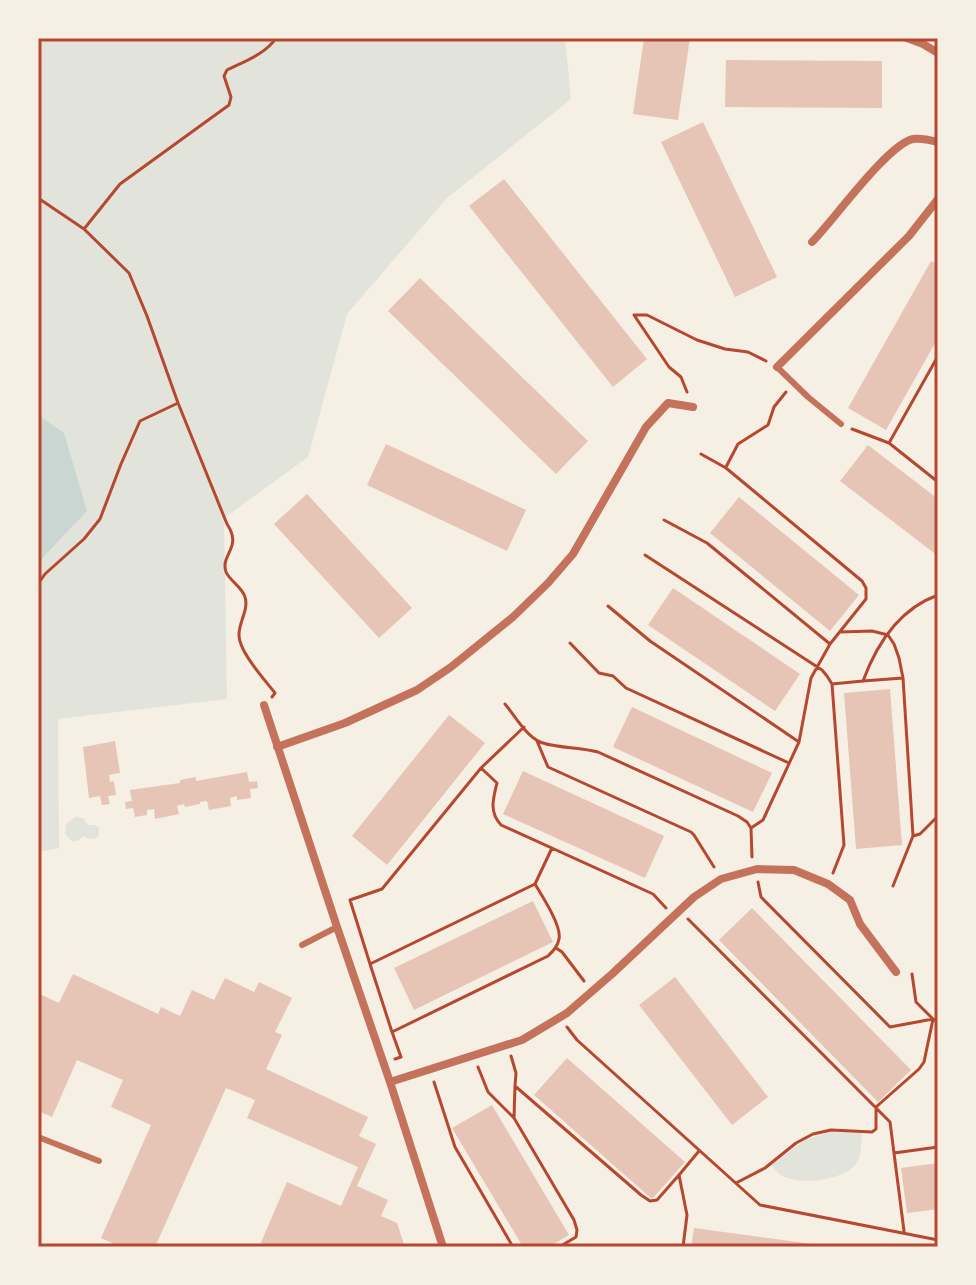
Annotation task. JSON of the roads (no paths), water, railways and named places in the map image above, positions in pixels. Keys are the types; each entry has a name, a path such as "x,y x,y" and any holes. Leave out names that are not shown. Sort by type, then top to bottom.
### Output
{"street":[{"path":"907,38 938,53"},
{"path":"812,242 897,148 911,139 938,142"},
{"path":"777,367 909,236 938,199"},
{"path":"277,747 345,723 417,690 488,639 548,583 573,554 646,427 668,403 693,407"},
{"path":"264,705 443,1247"},
{"path":"390,1082 522,1040 560,1017 592,992 694,897 721,879 754,870 794,870 828,884 850,900 860,924 896,972"}],"lane":[{"path":"777,367 841,424"},
{"path":"302,945 337,927"},
{"path":"38,1137 99,1161"}]}
